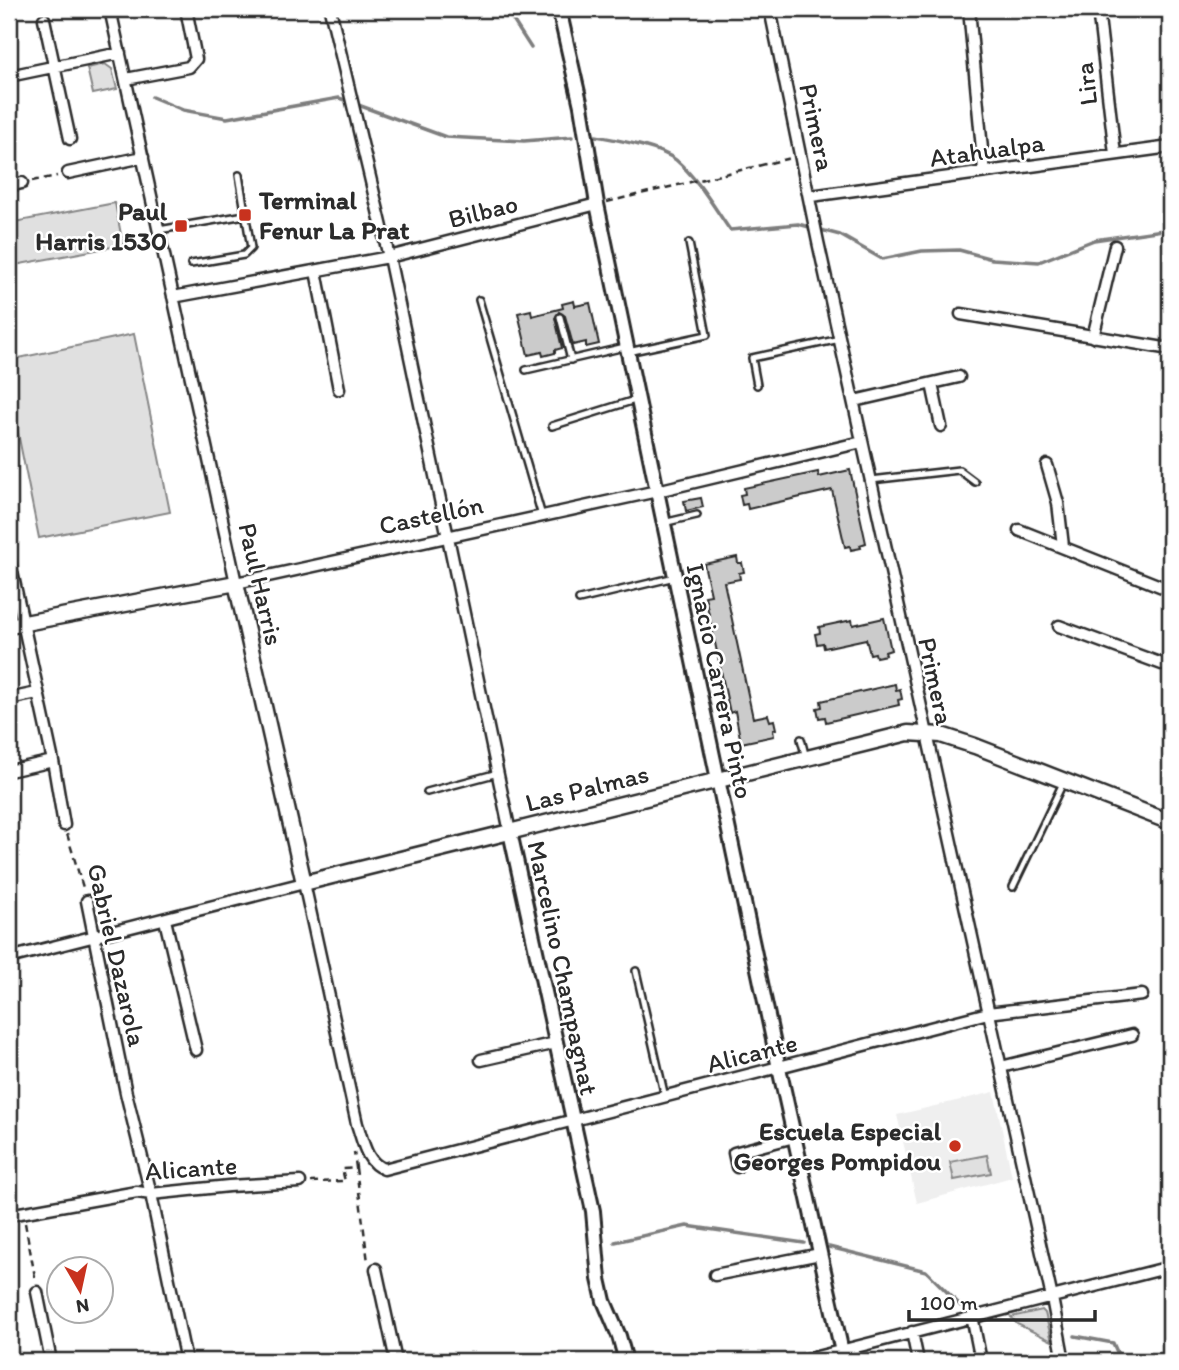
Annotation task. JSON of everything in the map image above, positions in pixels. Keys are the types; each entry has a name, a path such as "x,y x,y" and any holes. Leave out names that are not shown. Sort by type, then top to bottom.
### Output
{"main road":[{"name":"Castellón","path":"15,625 236,583"},
{"name":"Paul Harris","path":"236,583 304,883"},
{"name":"Las Palmas","path":"304,883 908,733 941,735 975,746 1170,822"}],"street":[{"name":"Paul Harris","path":"110,9 236,583"},
{"path":"126,79 194,64 196,59 186,9"},
{"name":"Marcelino Champagnat","path":"330,9 389,257 593,1211 598,1279 626,1361"},
{"name":"Ignacio Carrera Pinto","path":"559,9 581,106 597,204 663,523 843,1355"},
{"name":"Primera","path":"771,9 818,242 1064,1361"},
{"path":"969,9 984,171"},
{"name":"Lira","path":"1098,9 1115,154"},
{"path":"44,19 70,139"},
{"path":"9,76 120,53"},
{"path":"9,139 11,152"},
{"name":"Atahualpa","path":"810,196 1170,147"},
{"path":"68,173 143,157"},
{"path":"9,186 22,183"},
{"name":"Bilbao","path":"173,297 389,257 597,204"},
{"path":"1093,337 1115,246"},
{"path":"316,271 339,389"},
{"path":"961,314 1170,349"},
{"path":"854,401 960,377"},
{"path":"932,384 941,426"},
{"name":"Castellón","path":"236,583 657,491 862,442"},
{"path":"1046,465 1058,503 1063,546"},
{"path":"1019,530 1170,590"},
{"path":"9,558 15,625 37,693 64,825"},
{"path":"1059,626 1170,667"},
{"path":"9,699 37,693"},
{"path":"9,771 53,761"},
{"name":"Paul Harris","path":"304,883 357,1124 367,1153 376,1166"},
{"name":"Las Palmas","path":"9,958 304,883"},
{"name":"Gabriel Dazarola","path":"87,901 126,1093 151,1194 186,1361"},
{"path":"165,920 196,1051"},
{"name":"Alicante","path":"376,1166 384,1169 988,1013 1142,995"},
{"path":"1001,1067 1132,1035"},
{"path":"481,1060 556,1043"},
{"path":"737,1167 734,1153 794,1138"},
{"name":"Alicante","path":"9,1215 137,1192 151,1194 300,1182"},
{"path":"715,1275 820,1254"},
{"path":"801,1361 843,1355 912,1332 1170,1267"},
{"path":"376,1269 396,1361"},
{"path":"37,1292 51,1361"},
{"path":"972,1316 981,1361"},
{"path":"912,1332 918,1361"}],"lane":[{"path":"191,264 249,253 251,248 239,175"},
{"path":"159,230 245,215"},
{"path":"526,370 571,359 707,335 689,243"},
{"path":"479,300 542,516"},
{"path":"560,317 571,359"},
{"path":"757,385 752,358 840,339"},
{"path":"552,426 638,399"},
{"path":"870,480 959,470 975,482"},
{"path":"663,523 697,515"},
{"path":"579,600 675,577"},
{"path":"801,738 806,758"},
{"path":"427,792 498,773"},
{"path":"1013,887 1064,780"},
{"path":"636,971 664,1097"}],"path":[{"path":"597,204 801,156"},
{"path":"22,183 68,173"},
{"name":"Gabriel Dazarola","path":"64,825 87,901"},
{"path":"352,1142 367,1260 376,1269"},
{"path":"300,1182 345,1181 342,1168 356,1168"},
{"path":"23,1212 37,1292"}],"shaded area":[{"path":"105,64 112,69 117,89 93,94 87,68"},
{"path":"115,203 123,245 9,266 9,223"},
{"path":"134,334 170,512 39,538 9,388 9,360"},
{"name":"Escuela Especial Georges Pompidou","path":"994,1092 1012,1177 917,1203 897,1115"},
{"path":"987,1155 991,1173 954,1180 950,1162"},
{"path":"1042,1310 1052,1341 1017,1324 1011,1317"}],"building":[{"path":"574,301 575,306 590,303 599,344 586,347 586,342 573,345 565,316 559,312 555,318 562,348 543,356 542,352 528,355 518,313 531,310 532,316 563,308 562,304"},
{"path":"850,470 866,543 860,545 861,548 851,550 850,546 845,547 832,490 748,509 747,504 742,505 740,495 745,494 744,488 818,472 819,477"},
{"path":"701,498 703,507 686,511 684,501"},
{"path":"737,557 744,572 739,573 740,579 724,582 753,718 768,715 770,721 774,720 776,729 773,730 774,736 741,743 735,711 730,713 705,596 711,595 704,564"},
{"path":"884,618 891,650 885,652 886,655 876,657 875,653 870,654 866,639 824,648 823,643 817,644 815,634 820,633 819,627 852,620 853,625"},
{"path":"895,684 896,690 900,689 902,699 898,700 899,705 826,722 825,717 819,718 817,708 822,707 821,701"}],"waterway":[{"path":"499,9 509,14 531,48"},
{"path":"152,97 183,110 227,118 339,98 446,137 524,141 572,137"},
{"path":"596,136 669,155 699,184 730,230 798,224 840,235 882,259 922,251 959,250 992,259 1039,262 1094,240 1170,229"},
{"path":"615,1242 687,1226 804,1243"},
{"path":"829,1247 926,1271 961,1306"},
{"path":"1075,1336 1113,1343 1121,1361"}],"place":[{"name":"Terminal Fenur La Prat","path":"245,215"},
{"name":"Paul Harris 1530","path":"181,226"},
{"name":"Escuela Especial Georges Pompidou","path":"955,1146"}]}
